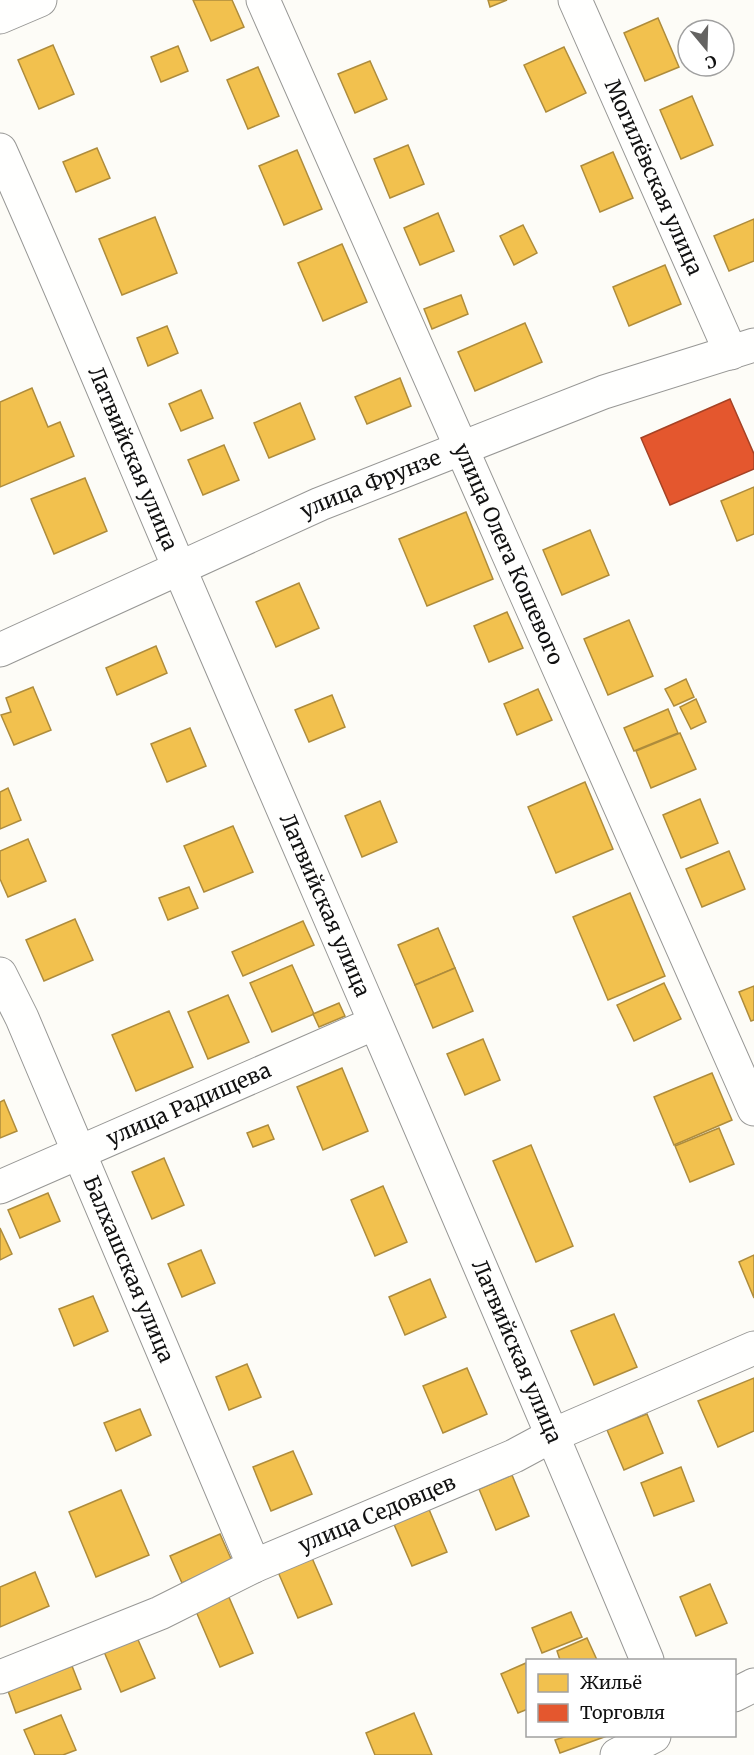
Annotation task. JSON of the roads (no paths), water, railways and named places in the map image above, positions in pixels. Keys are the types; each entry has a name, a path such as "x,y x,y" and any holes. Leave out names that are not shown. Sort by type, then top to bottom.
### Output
{"street":[{"path":"0,17 40,0"},
{"name":"улица Олега Кошевого","path":"263,0 463,447 754,1109"},
{"name":"Могилёвская улица","path":"575,0 743,349"},
{"name":"Латвийская улица","path":"0,150 63,290 178,567 553,1436 647,1659"},
{"name":"улица Фрунзе","path":"0,650 320,504 604,392 743,349"},
{"name":"Балхашская улица","path":"0,974 22,1018 254,1566"},
{"name":"улица Радищева","path":"0,1186 375,1023"},
{"name":"улица Седовцев","path":"0,1677 160,1613 254,1566 514,1456 553,1436 754,1348"},
{"path":"736,1694 754,1685"},
{"path":"617,1755 652,1737"}]}
